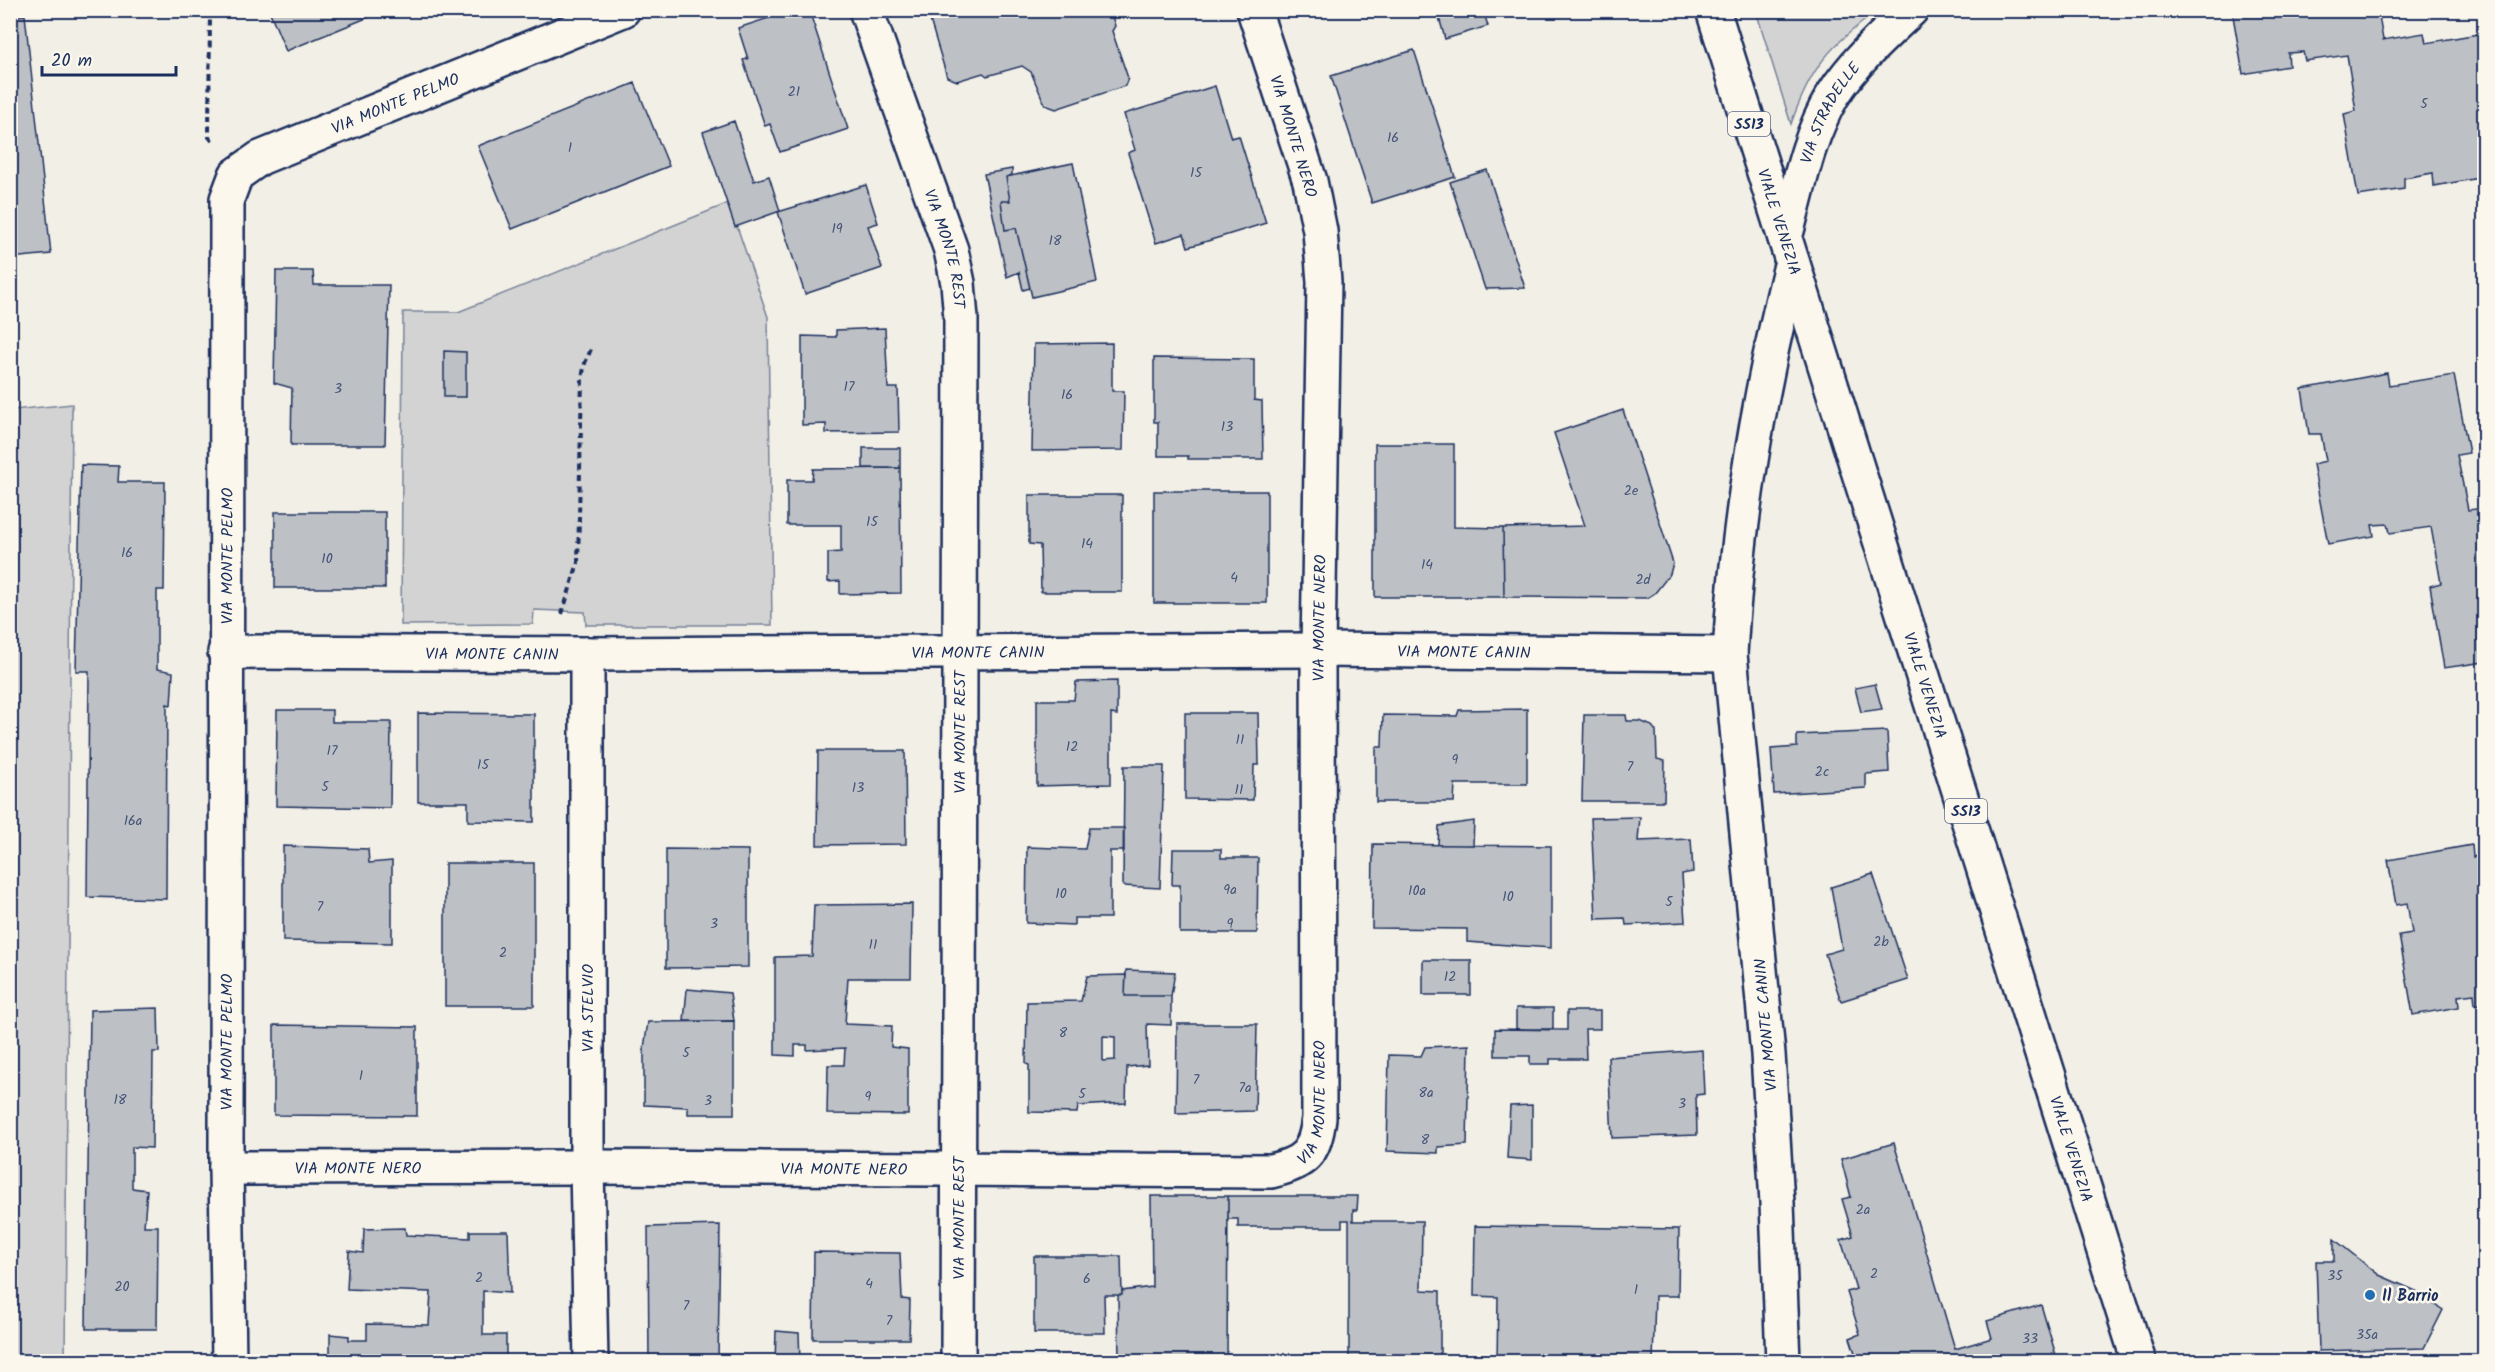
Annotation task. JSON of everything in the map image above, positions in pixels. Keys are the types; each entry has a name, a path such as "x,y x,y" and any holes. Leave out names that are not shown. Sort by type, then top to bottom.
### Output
{"street":[{"name":"VIA MONTE PELMO","path":"229,1362 226,1168 225,652 227,199 236,175 260,158 623,10"},
{"name":"VIA MONTE REST","path":"866,10 951,250 958,283 961,319 958,1362"},
{"name":"VIA MONTE NERO","path":"226,1168 587,1167 1271,1171 1294,1166 1309,1154 1317,1138 1319,1118 1318,650 1324,282 1320,231 1310,182 1254,10"},
{"name":"VIALE VENEZIA","path":"1713,10 2139,1362"},
{"name":"VIA STRADELLE","path":"1789,249 1810,146 1833,95 1871,47 1911,10"},
{"name":"VIA MONTE CANIN","path":"1783,1362 1778,1215 1768,1054 1730,654 1733,599 1748,474 1789,249"},
{"name":"VIA MONTE CANIN","path":"225,652 575,654 1318,650 1730,654"},
{"name":"VIA STELVIO","path":"575,654 591,1362"}],"path":[{"path":"210,10 209,137 236,175"},
{"path":"575,654 562,612 578,563 582,378 592,347"}],"shaded area":[{"path":"1756,11 1865,11 1868,18 1840,41 1820,64 1805,90 1791,124"},
{"path":"729,203 768,317 772,625 586,625 585,612 534,610 533,624 401,625 403,312 458,312"},
{"path":"10,400 13,410 72,404 65,1361 11,1361"}],"building":[{"path":"269,10 386,10 286,51"},
{"path":"793,10 809,10 848,129 780,152 770,124 765,126 743,60 748,59 738,28"},
{"path":"927,10 1110,10 1115,26 1112,31 1128,78 1125,86 1056,109 1045,105 1031,72 1022,66 987,76 983,73 957,81 947,77"},
{"path":"1437,10 1483,10 1488,26 1445,39"},
{"path":"2232,10 2378,10 2383,40 2424,33 2426,43 2484,33 2484,177 2434,186 2433,173 2404,178 2404,189 2358,196 2344,114 2356,111 2347,55 2305,61 2303,52 2288,53 2289,66 2243,74"},
{"path":"25,15 51,254 10,258 10,17"},
{"path":"1414,50 1455,177 1372,203 1331,76"},
{"path":"635,83 669,166 512,229 478,146"},
{"path":"1215,86 1231,138 1239,136 1266,223 1188,247 1184,234 1156,243 1128,153 1135,150 1124,114"},
{"path":"734,121 754,181 769,176 780,211 735,227 703,132"},
{"path":"1073,163 1097,282 1032,297 1016,228 1005,230 1001,201 1010,201 1006,177"},
{"path":"1012,169 1012,175 1006,177 1010,201 1001,201 1005,230 1016,228 1030,288 1023,290 1019,272 1007,277 984,174"},
{"path":"1487,170 1525,288 1485,289 1450,182"},
{"path":"866,185 878,223 868,226 882,268 805,294 778,212"},
{"path":"276,271 313,271 314,285 389,285 385,445 291,445 292,388 274,383"},
{"path":"885,328 888,388 898,388 899,432 826,433 826,424 802,425 802,336 836,337 836,330"},
{"path":"1112,343 1112,391 1124,391 1123,450 1032,451 1034,344"},
{"path":"444,351 466,352 466,397 444,397"},
{"path":"1154,358 1254,359 1254,400 1262,401 1263,459 1188,459 1188,456 1158,456 1158,422 1154,422"},
{"path":"2387,373 2389,385 2454,375 2469,453 2457,455 2468,510 2484,508 2484,662 2444,668 2430,586 2441,583 2431,527 2390,533 2388,524 2372,525 2374,536 2328,544 2313,464 2326,461 2321,434 2309,434 2302,389"},
{"path":"1623,410 1673,563 1670,574 1655,593 1647,598 1504,597 1503,528 1585,526 1554,433"},
{"path":"1375,444 1454,444 1454,527 1503,528 1504,597 1375,597"},
{"path":"863,448 900,448 900,468 863,468"},
{"path":"81,465 119,466 118,482 165,482 164,590 157,590 157,669 173,672 171,705 167,704 166,899 87,897 89,671 76,671"},
{"path":"900,468 901,593 840,594 840,581 828,582 828,553 841,552 841,525 787,525 787,480 812,480 813,469"},
{"path":"1154,491 1267,491 1267,603 1154,603"},
{"path":"1029,495 1122,495 1122,592 1041,592 1040,545 1029,544"},
{"path":"275,512 385,512 385,588 275,588"},
{"path":"1117,681 1117,715 1111,714 1111,784 1037,786 1037,700 1074,700 1076,682"},
{"path":"1875,684 1882,709 1861,712 1855,688"},
{"path":"1527,709 1527,784 1455,784 1454,802 1376,802 1376,747 1382,747 1383,715 1457,716 1459,710"},
{"path":"277,710 332,710 332,722 391,722 390,808 276,806"},
{"path":"418,713 534,714 534,822 468,821 468,802 418,802"},
{"path":"1185,713 1258,713 1259,765 1254,765 1253,800 1185,799"},
{"path":"1584,715 1626,715 1627,721 1640,721 1652,726 1656,731 1657,759 1665,761 1664,801 1582,801"},
{"path":"1887,731 1889,772 1866,774 1866,788 1774,794 1771,749 1797,747 1797,735"},
{"path":"818,751 905,751 906,844 817,845"},
{"path":"1124,766 1164,766 1160,888 1123,886"},
{"path":"1640,817 1638,841 1691,839 1693,872 1682,874 1685,922 1626,925 1625,918 1596,919 1591,818"},
{"path":"1474,821 1473,845 1438,845 1439,826"},
{"path":"1089,828 1124,828 1124,851 1110,851 1110,918 1074,918 1074,925 1026,923 1027,847 1085,849"},
{"path":"1373,844 1551,846 1551,948 1467,942 1467,929 1372,928"},
{"path":"2472,845 2473,857 2484,855 2484,1003 2475,1005 2474,994 2458,996 2459,1007 2413,1015 2399,935 2412,933 2407,903 2396,905 2388,860"},
{"path":"283,846 368,849 369,863 392,861 392,943 283,941"},
{"path":"666,849 748,850 748,967 666,968"},
{"path":"1173,849 1221,849 1221,858 1258,858 1257,933 1180,933 1180,885 1172,885"},
{"path":"445,863 534,863 534,1006 445,1006"},
{"path":"1873,874 1908,980 1841,1001 1825,954 1842,949 1831,887"},
{"path":"912,904 911,978 848,978 845,1024 892,1026 891,1047 908,1049 908,1115 827,1114 828,1065 844,1065 845,1048 807,1050 807,1045 795,1045 795,1056 775,1055 775,957 812,956 814,905"},
{"path":"1423,960 1471,960 1471,995 1423,995"},
{"path":"1126,970 1175,972 1171,996 1125,996"},
{"path":"1126,975 1125,996 1171,996 1171,1025 1147,1024 1148,1065 1127,1067 1126,1103 1078,1106 1077,1113 1029,1112 1029,1065 1026,1064 1027,1002 1081,1001 1087,976","holes":["1103,1036 1115,1037 1115,1060 1103,1061"]},
{"path":"687,989 730,993 734,1021 684,1021"},
{"path":"158,1008 159,1052 153,1052 152,1148 132,1147 132,1188 147,1190 144,1226 158,1226 157,1329 86,1329 90,1010"},
{"path":"1516,1008 1553,1008 1553,1029 1516,1029"},
{"path":"1567,1011 1600,1011 1600,1029 1585,1029 1586,1059 1550,1059 1550,1064 1530,1064 1530,1056 1495,1056 1495,1029 1567,1030"},
{"path":"734,1021 734,1114 688,1114 688,1107 644,1105 644,1048 648,1022"},
{"path":"1177,1024 1257,1024 1255,1111 1176,1113"},
{"path":"274,1025 417,1027 417,1116 274,1115"},
{"path":"1469,1045 1467,1145 1438,1147 1438,1153 1387,1151 1389,1055 1421,1056 1425,1047"},
{"path":"1702,1050 1704,1094 1696,1095 1697,1135 1612,1138 1608,1057"},
{"path":"1532,1105 1532,1160 1507,1158 1510,1106"},
{"path":"1894,1143 1955,1349 1992,1338 1987,1321 2041,1305 2058,1362 1858,1362 1850,1338 1860,1334 1847,1292 1856,1289 1841,1240 1853,1236 1842,1199 1851,1197 1841,1159"},
{"path":"1151,1196 1228,1196 1227,1362 1103,1362 1119,1361 1118,1295 1122,1295 1122,1291 1152,1287"},
{"path":"1228,1196 1358,1196 1357,1210 1353,1210 1353,1221 1422,1221 1421,1290 1440,1291 1440,1362 1349,1362 1349,1220 1342,1220 1342,1227 1238,1227 1238,1219 1228,1219"},
{"path":"720,1225 718,1362 649,1362 648,1227"},
{"path":"1475,1226 1679,1229 1678,1296 1655,1296 1653,1362 1497,1362 1498,1297 1474,1296"},
{"path":"405,1228 406,1235 470,1238 470,1231 508,1231 510,1293 483,1291 483,1335 506,1335 506,1362 330,1362 330,1334 349,1336 349,1340 367,1340 367,1324 429,1325 431,1292 347,1289 349,1251 363,1253 364,1229"},
{"name":"Il Barrio","path":"2334,1239 2379,1275 2423,1294 2443,1310 2424,1348 2319,1351 2316,1261 2334,1261"},
{"path":"814,1252 900,1253 902,1299 910,1300 909,1339 813,1339"},
{"path":"1034,1256 1121,1256 1122,1295 1104,1295 1105,1333 1034,1333"},
{"path":"776,1331 799,1333 800,1362 775,1362"}],"place":[{"name":"Il Barrio","path":"2370,1295"}]}
